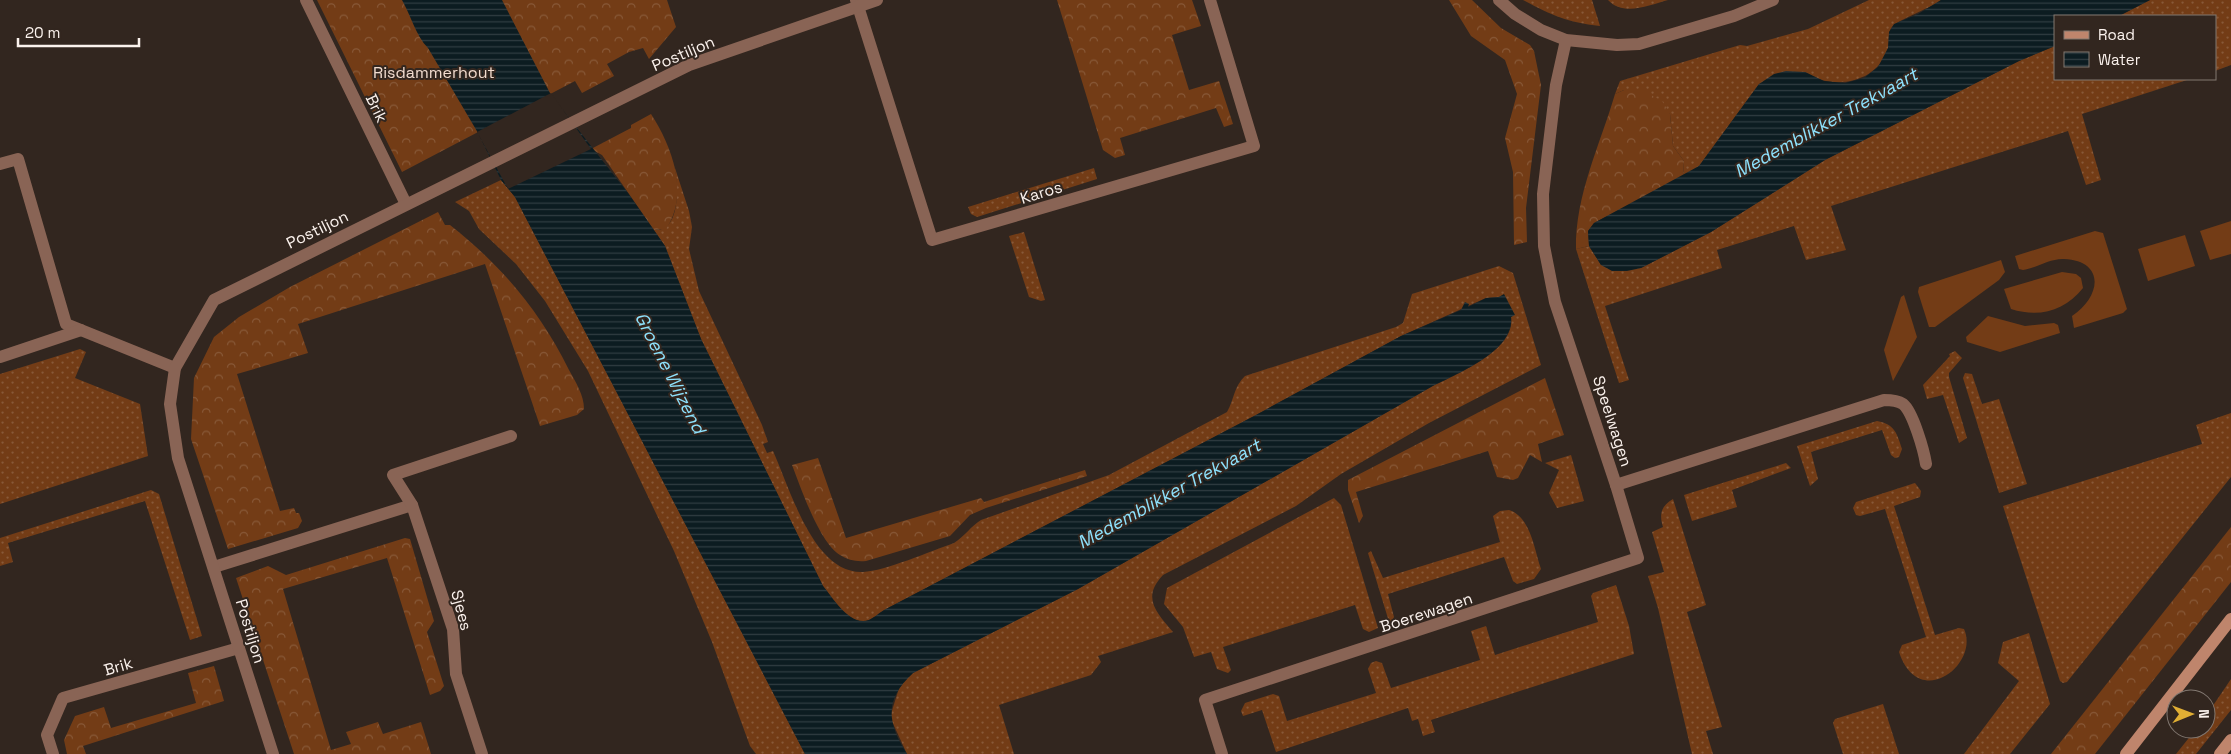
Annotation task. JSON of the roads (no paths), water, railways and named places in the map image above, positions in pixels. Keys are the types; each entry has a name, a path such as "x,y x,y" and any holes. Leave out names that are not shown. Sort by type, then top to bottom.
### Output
{"street":[{"name":"Brik","path":"306,0 406,204"},
{"name":"Postiljon","path":"273,754 178,458 170,404 175,368 214,300 493,160 689,65 857,3 877,0"},
{"name":"Karos","path":"857,3 932,240 1254,146 1210,0"},
{"path":"1499,0 1515,14 1540,30 1566,40 1617,45 1639,44 1734,16 1773,0"},
{"name":"Speelwagen","path":"1566,40 1556,85 1543,194 1544,246 1555,302 1616,484 1884,400 1899,402 1910,413 1926,464"},
{"path":"0,164 18,159 66,324 175,368"},
{"path":"0,357 81,330"},
{"name":"Sjees","path":"482,754 456,674 453,629 412,505 394,475 511,436"},
{"name":"Boerewagen","path":"1222,754 1205,700 1638,558 1616,484"},
{"path":"214,567 412,505"},
{"path":"2126,754 2231,620"},
{"name":"Brik","path":"52,754 47,735 64,698 239,648"},
{"path":"2220,754 2231,740"}],"water":[{"path":"402,0 502,0 551,95 628,193 665,246 701,339 823,586 843,610 855,619 862,621 871,619 886,609 1256,415 1401,336 1461,310 1465,302 1469,304 1468,307 1486,298 1499,297 1504,294 1515,315 1511,317 1510,329 1504,340 1482,360 1431,387 1078,589 913,673 897,693 893,702 892,712 895,732 907,754 805,754 515,197 501,180 478,133 428,48 420,38"},
{"name":"Medemblikker Trekvaart","path":"1941,0 2150,0 2121,15 2054,15 2054,46 2019,61 1825,160 1711,232 1641,268 1627,271 1612,271 1601,265 1589,246 1588,231 1594,223 1699,166 1759,84 1774,74 1786,71 1805,72 1824,81 1845,83 1864,78 1878,67 1888,48 1889,32 1894,24 1918,14"}],"park label":[{"name":"Risdammerhout","path":"434,72"}],"water label":[{"name":"Groene Wijzend","path":"670,373"}]}
